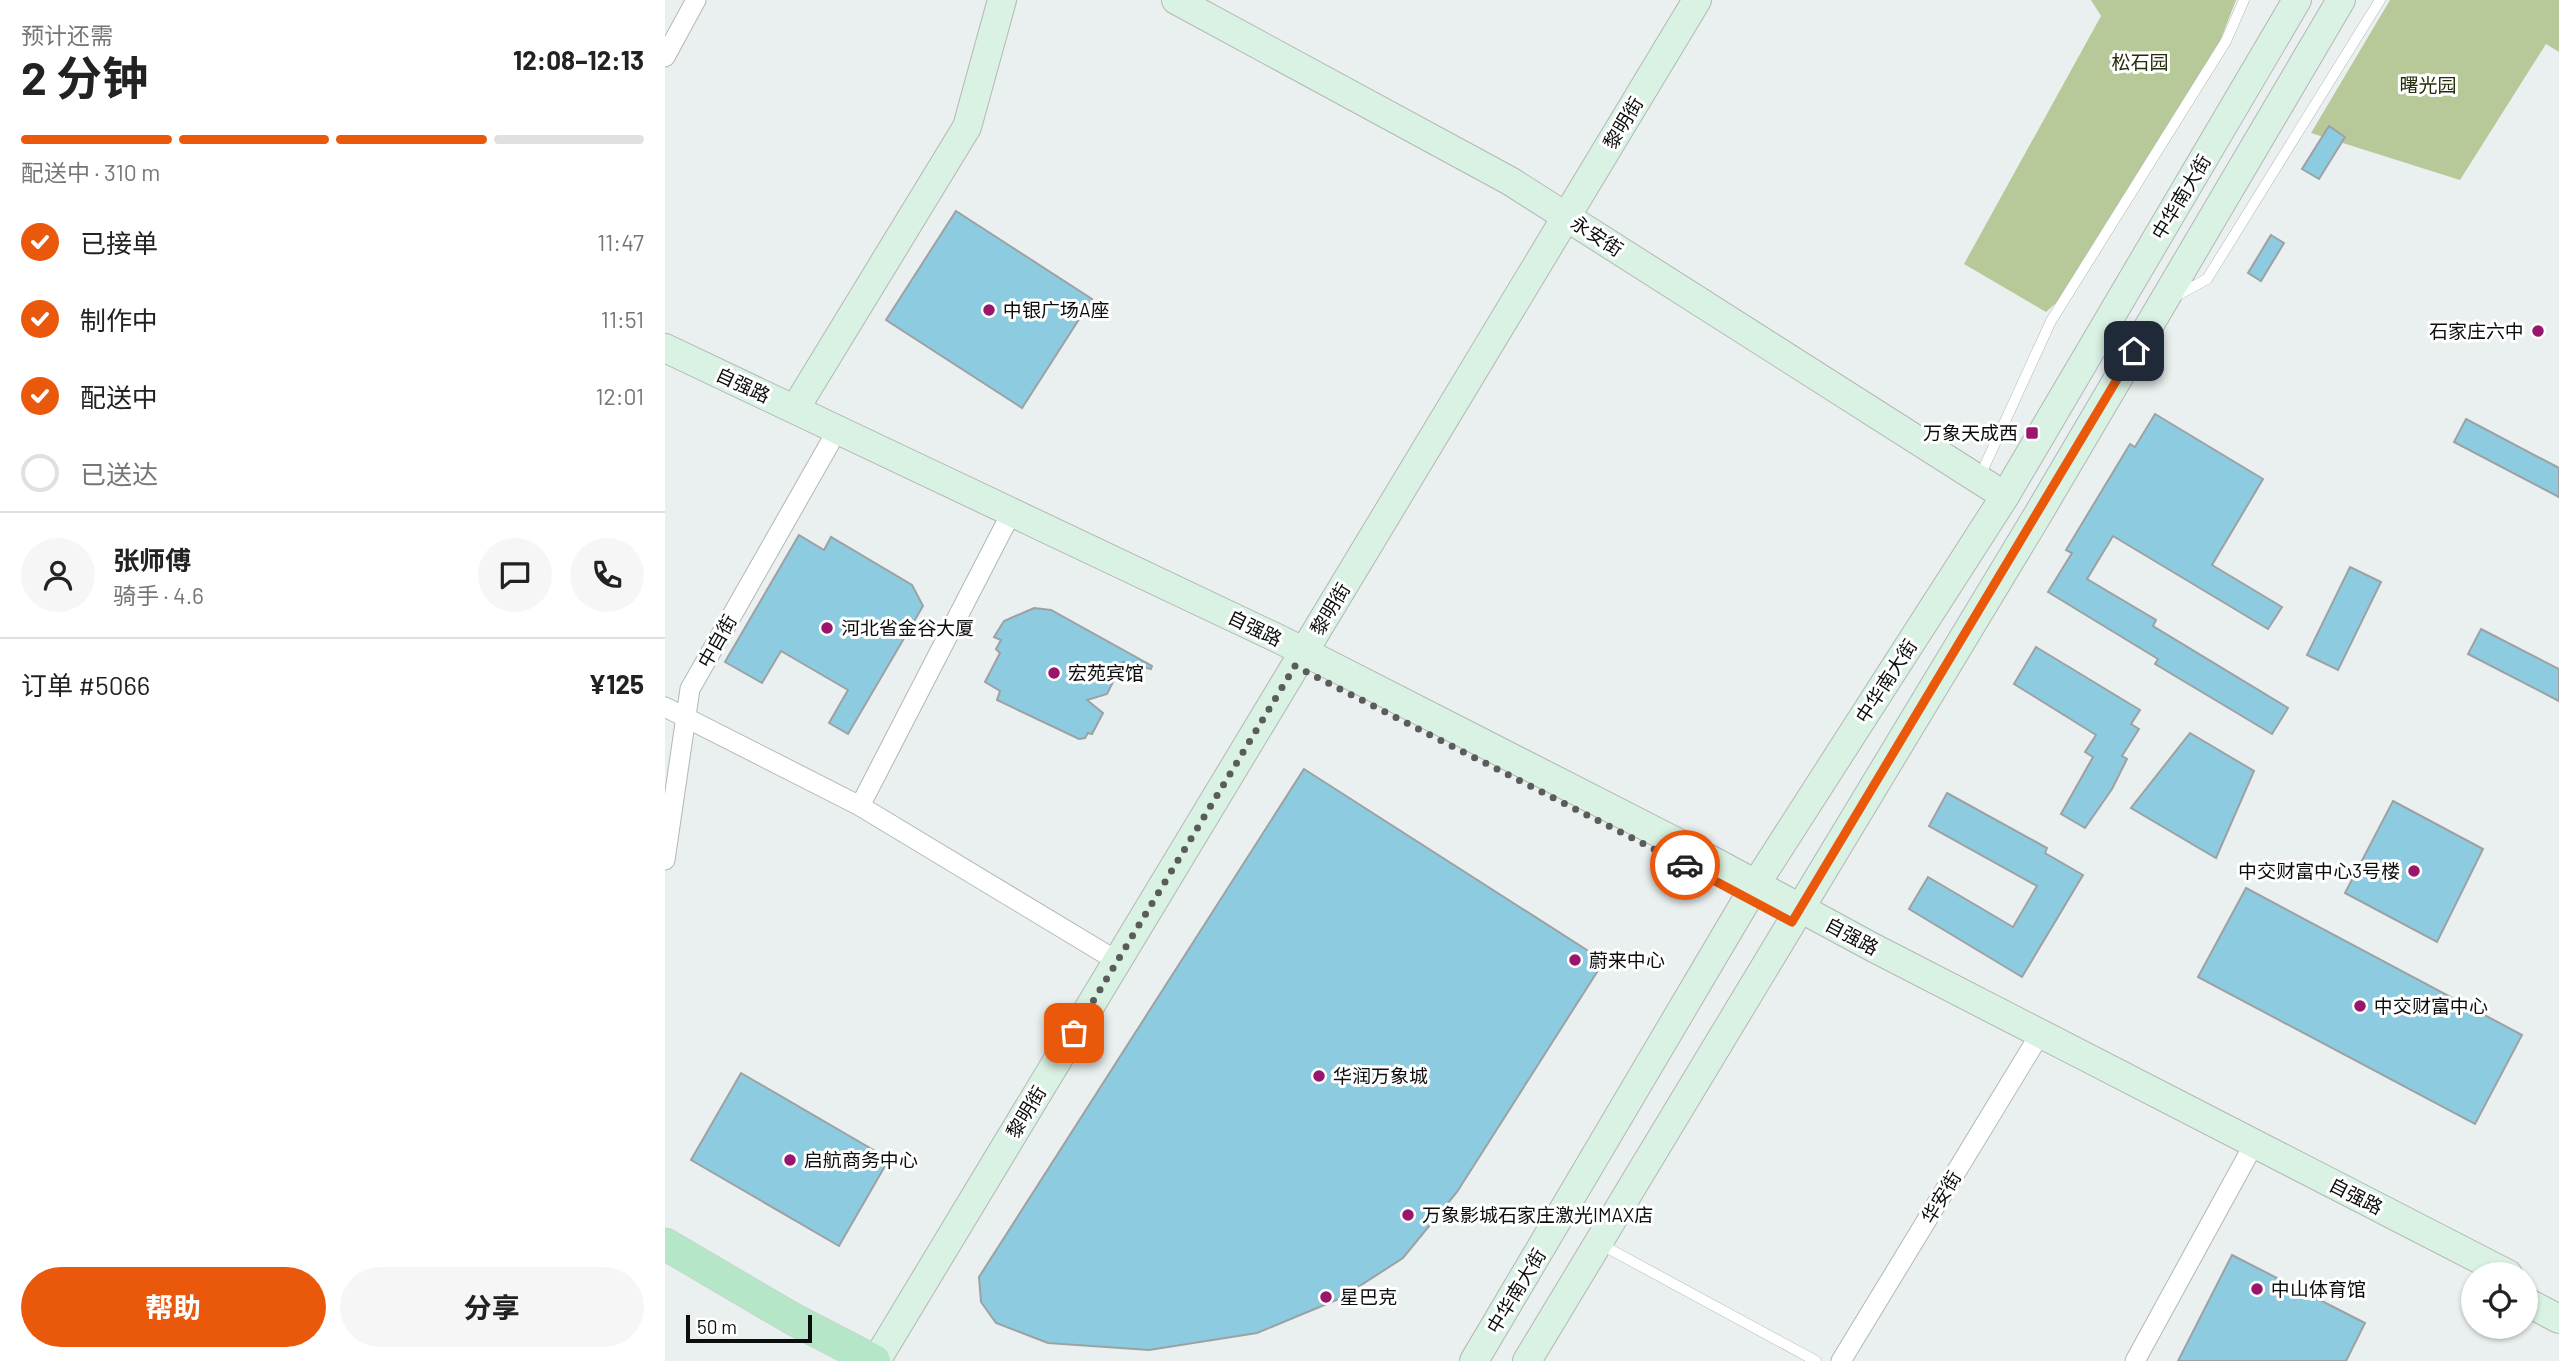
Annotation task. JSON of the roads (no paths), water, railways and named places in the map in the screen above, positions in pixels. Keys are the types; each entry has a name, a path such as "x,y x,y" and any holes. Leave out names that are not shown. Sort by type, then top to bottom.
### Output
{"main road":[{"path":"796,409 967,127 1002,0"},
{"name":"永安街","path":"1176,0 1510,181 2005,496"},
{"name":"黎明街","path":"875,1361 1697,0"},
{"name":"中华南大街","path":"1474,1361 1752,891 2005,496 2297,0"},
{"name":"中华南大街","path":"1527,1361 2162,304 2341,0"},
{"name":"自强路","path":"665,348 796,409 1299,659 2250,1151 2461,1267"},
{"name":"自强路","path":"665,366 1299,659"},
{"name":"自强路","path":"2250,1151 2483,1262"},
{"path":"665,1244 793,1319 875,1361"},
{"path":"665,1266 834,1361"},
{"path":"2538,1290 2559,1300"},
{"path":"2538,1308 2559,1319"}],"street":[{"path":"665,57 696,0"},
{"name":"中自街","path":"665,860 690,689 830,443"},
{"path":"860,806 1005,525"},
{"path":"665,707 860,806 1117,961"},
{"name":"华安街","path":"1841,1361 2036,1041"},
{"path":"2135,1361 2250,1151"}],"lane":[{"path":"1979,479 2052,321 2226,41 2244,0"},
{"path":"2162,304 2207,279 2380,0"},
{"path":"1598,1243 1816,1361"}],"place":[{"name":"中银广场A座","path":"989,310"},
{"name":"石家庄六中","path":"2538,331"},
{"name":"万象天成西","path":"2032,433"},
{"name":"河北省金谷大厦","path":"827,628"},
{"name":"宏苑宾馆","path":"1054,673"},
{"name":"中交财富中心3号楼","path":"2414,871"},
{"name":"蔚来中心","path":"1575,960"},
{"name":"中交财富中心","path":"2360,1006"},
{"name":"华润万象城","path":"1319,1076"},
{"name":"启航商务中心","path":"790,1160"},
{"name":"万象影城石家庄激光IMAX店","path":"1408,1215"},
{"name":"中山体育馆","path":"2257,1289"},
{"name":"星巴克","path":"1326,1297"}],"park label":[{"name":"松石园","path":"2140,62"},
{"name":"曙光园","path":"2428,85"}]}
